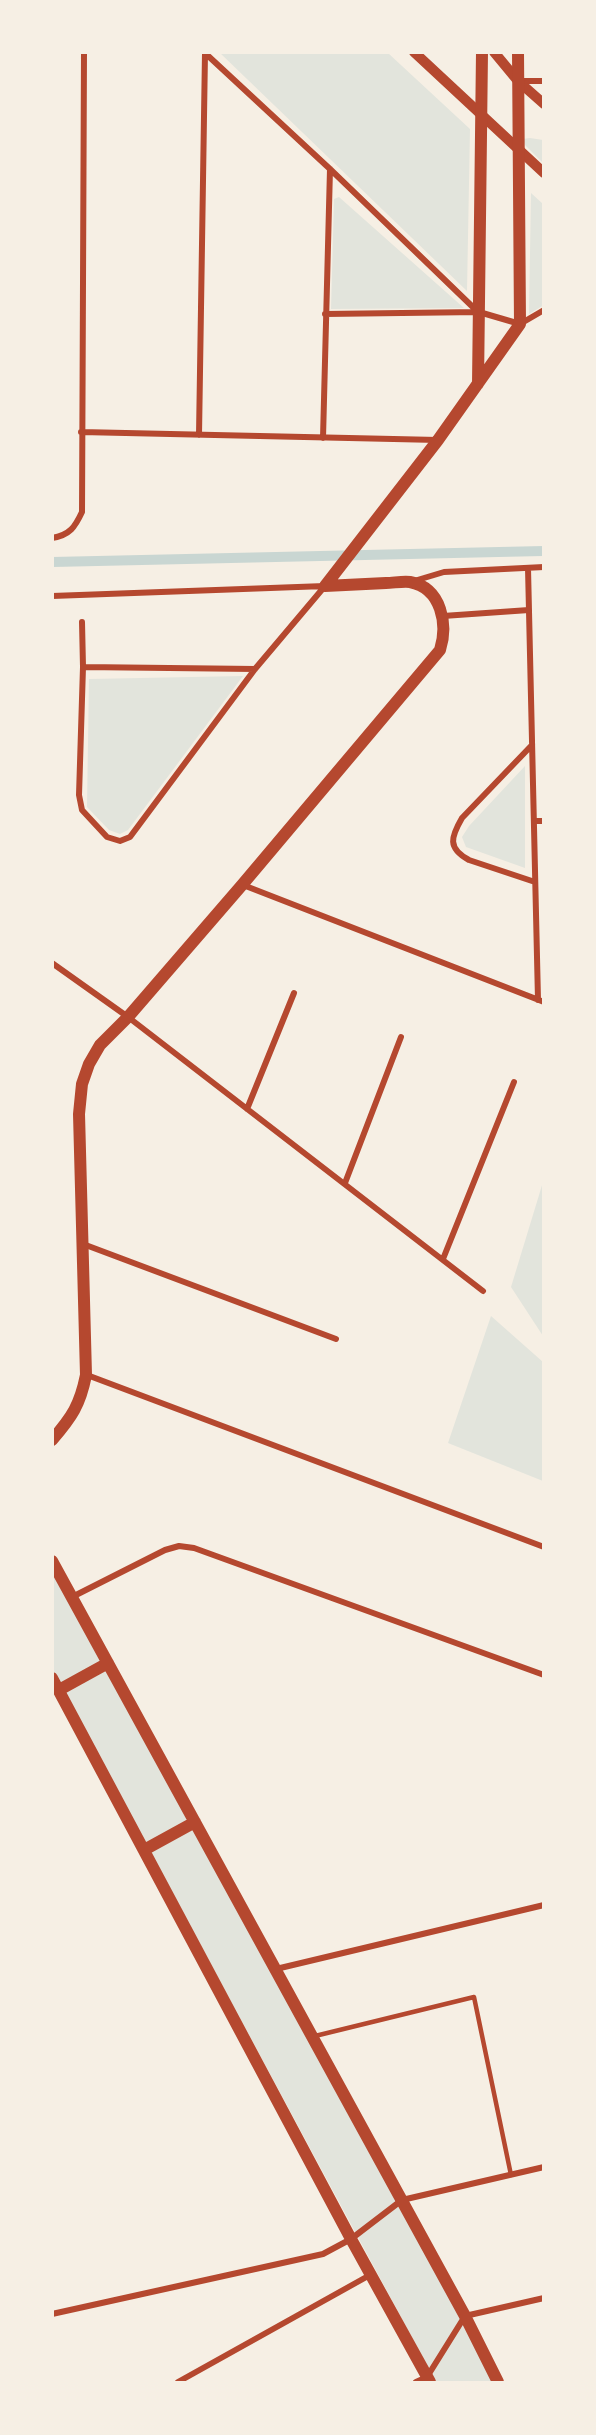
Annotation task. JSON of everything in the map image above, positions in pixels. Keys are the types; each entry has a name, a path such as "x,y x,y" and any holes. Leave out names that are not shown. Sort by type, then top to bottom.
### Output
{"main road":[{"path":"478,385 482,52"},
{"path":"325,586 438,441 520,324 518,52"},
{"path":"52,1440 71,1419 81,1400 86,1375 80,1114 82,1084 89,1064 100,1045 128,1017 242,885 440,650 445,636 443,616 437,602 426,590 410,582 325,586"},
{"path":"52,1561 402,2200 498,2382"},
{"path":"59,1690 108,1663"},
{"path":"52,1678 424,2380"},
{"path":"144,1850 195,1822"}],"street":[{"path":"52,538 62,537 73,530 82,512 84,52"},
{"path":"414,52 543,173"},
{"path":"494,52 518,81 543,104"},
{"path":"199,435 205,53"},
{"path":"205,53 479,312"},
{"path":"518,81 543,81"},
{"path":"323,438 330,169"},
{"path":"325,314 479,312 520,324 543,310"},
{"path":"81,432 438,441"},
{"path":"410,582 444,572 543,567"},
{"path":"242,885 541,1001 535,882 528,568"},
{"path":"52,596 325,586"},
{"path":"82,622 79,795 82,810 107,837 120,841 130,837 255,669 325,586"},
{"path":"443,616 529,610"},
{"path":"83,667 255,669"},
{"path":"532,745 462,818 454,832 453,844 459,855 469,860 535,882"},
{"path":"534,821 543,821"},
{"path":"52,963 128,1017 483,1291"},
{"path":"247,1108 294,993"},
{"path":"345,1184 400,1037"},
{"path":"443,1259 514,1082"},
{"path":"82,1244 336,1339"},
{"path":"86,1375 543,1547"},
{"path":"72,1597 165,1550 179,1546 194,1548 543,1675"},
{"path":"275,1969 543,1905"},
{"path":"52,2314 323,2254 351,2240 402,2200 543,2167"},
{"path":"178,2382 370,2275"},
{"path":"424,2380 465,2316 543,2298"}],"lane":[{"path":"312,2036 474,1997 511,2175"}],"shaded area":[{"path":"220,53 388,53 470,129 467,291"},
{"path":"523,139 543,140 543,163 525,145"},
{"path":"531,193 543,204 544,305 529,314"},
{"path":"339,197 464,308 331,309 334,199"},
{"path":"544,546 543,556 53,567 52,557"},
{"path":"243,676 128,830 120,834 109,830 87,807 89,679"},
{"path":"525,766 525,868 466,847 462,837 469,826"},
{"path":"543,1182 543,1336 511,1287"},
{"path":"491,1316 543,1362 543,1481 448,1443"},
{"path":"52,1572 494,2382 436,2382 53,1671"}]}
